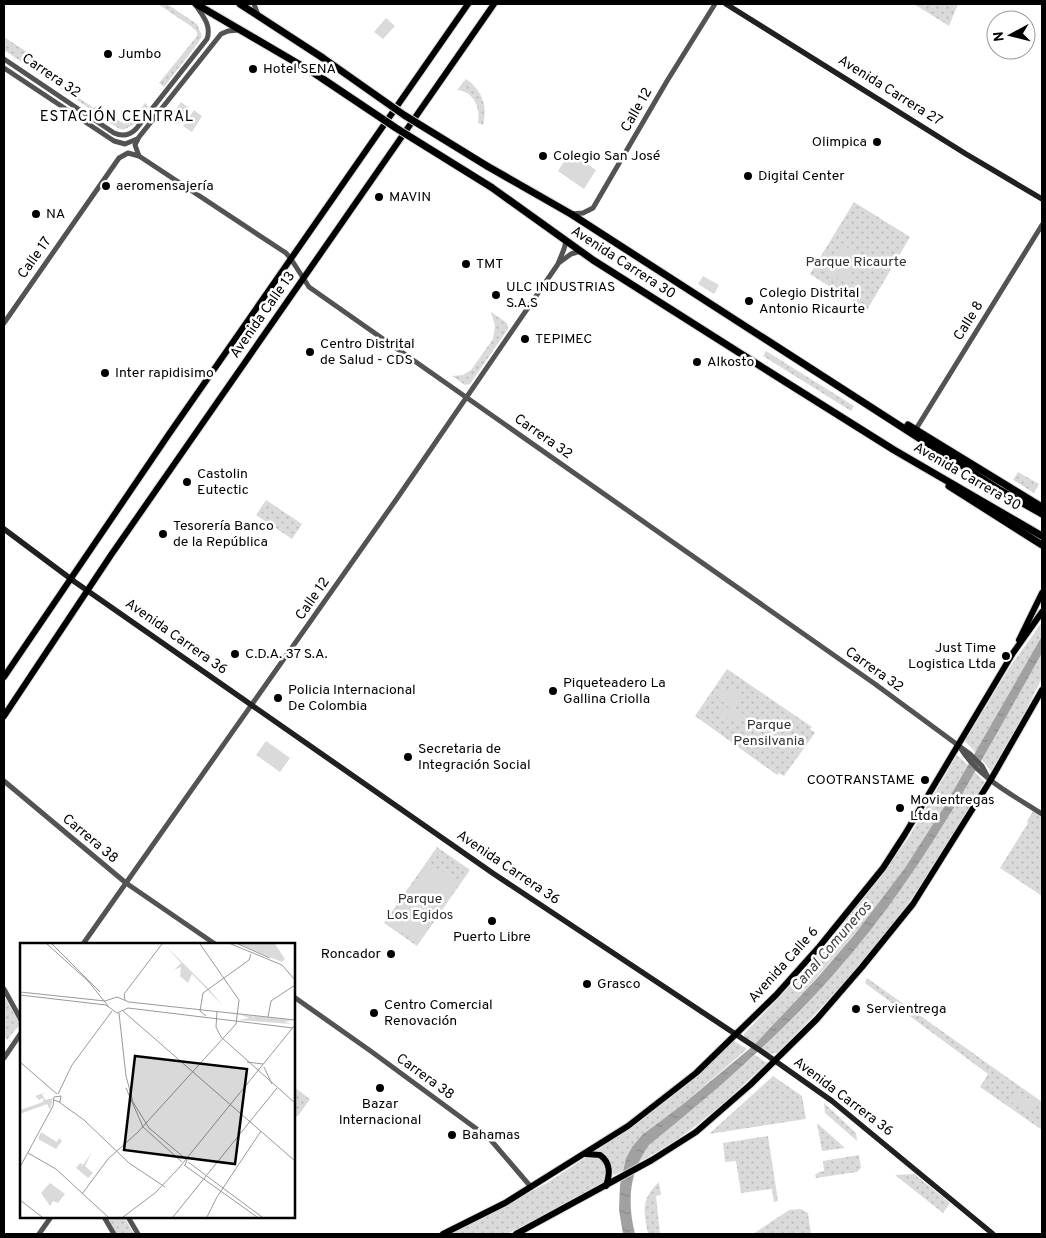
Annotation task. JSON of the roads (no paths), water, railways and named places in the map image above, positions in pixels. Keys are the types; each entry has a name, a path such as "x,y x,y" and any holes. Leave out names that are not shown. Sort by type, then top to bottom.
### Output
{"highway":[{"name":"Avenida Carrera 30","path":"196,4 314,73 396,128 491,187 581,251 784,381 1042,536"},
{"name":"Avenida Carrera 30","path":"240,4 323,58 404,115 487,166 571,214 951,458 1042,514"},
{"path":"880,412 916,429 1042,507"},
{"path":"916,462 949,486 1042,545"}],"main road":[{"name":"Avenida Calle 13","path":"4,677 70,578 468,4"},
{"name":"Avenida Calle 13","path":"4,716 88,591 494,4"},
{"name":"Avenida Carrera 27","path":"726,4 966,154 1042,199"},
{"name":"Avenida Carrera 36","path":"4,529 88,591 556,916 761,1051 832,1101 993,1234"},
{"path":"1013,653 1042,593"},
{"name":"Avenida Calle 6","path":"443,1234 531,1187 654,1108 696,1073 776,995 813,954 883,868 1013,653 1042,612"},
{"path":"516,1234 670,1150 723,1110 775,1062 852,979 913,904 990,781 1042,690"},
{"path":"585,1154 600,1155 607,1162 610,1172 609,1184"}],"street":[{"name":"Carrera 32","path":"4,59 114,133 126,135 136,129 208,39 208,26 196,4"},
{"path":"254,4 258,16"},
{"name":"Calle 12","path":"571,214 583,214 593,208 667,81 715,4"},
{"path":"140,156 135,146 138,137 217,39 225,32 240,30"},
{"name":"Carrera 32","path":"4,68 114,141"},
{"path":"114,141 125,144 138,137"},
{"path":"114,141 120,149 120,158"},
{"path":"120,158 128,153 140,156"},
{"name":"Carrera 32","path":"140,156 286,253 310,287 958,744 990,781 1042,814"},
{"name":"Calle 17","path":"4,323 120,158"},
{"name":"Calle 8","path":"916,429 1042,225"},
{"name":"Calle 12","path":"84,943 558,264 566,241"},
{"name":"Calle 12","path":"558,264 571,254 581,251"},
{"name":"Carrera 38","path":"4,781 126,883 215,943"},
{"path":"4,989 20,1018"},
{"name":"Carrera 38","path":"295,998 489,1138 531,1187"},
{"path":"4,1058 20,1034"},
{"path":"38,1234 50,1218"},
{"path":"105,1218 114,1234"},
{"path":"129,1218 138,1234"}],"water":[{"path":"1042,636 1042,653 954,808 906,882 852,953 805,1005 729,1078 649,1145 637,1166 632,1188 631,1210 635,1234 623,1234 619,1210 620,1185 626,1158 632,1147 642,1135 682,1105 754,1045 818,977 855,934 905,868 944,807"}],"place":[{"name":"Jumbo","path":"108,54"},
{"name":"Hotel SENA","path":"253,69"},
{"name":"Olimpica","path":"877,142"},
{"name":"Colegio San José","path":"543,156"},
{"name":"Digital Center","path":"748,176"},
{"name":"aeromensajería","path":"106,186"},
{"name":"MAVIN","path":"379,197"},
{"name":"NA","path":"36,214"},
{"name":"TMT","path":"466,264"},
{"name":"ULC INDUSTRIAS S.A.S","path":"496,295"},
{"name":"Colegio Distrital Antonio Ricaurte","path":"749,301"},
{"name":"TEPIMEC","path":"525,339"},
{"name":"Centro Distrital de Salud - CDS","path":"310,352"},
{"name":"Alkosto","path":"697,362"},
{"name":"Inter rapidisimo","path":"105,373"},
{"name":"Castolin Eutectic","path":"187,482"},
{"name":"Tesorería Banco de la República","path":"163,534"},
{"name":"C.D.A. 37 S.A.","path":"235,654"},
{"name":"Just Time Logistica Ltda","path":"1006,656"},
{"name":"Piqueteadero La Gallina Criolla","path":"553,691"},
{"name":"Policia Internacional De Colombia","path":"278,698"},
{"name":"Secretaria de Integración Social","path":"408,757"},
{"name":"COOTRANSTAME","path":"925,780"},
{"name":"Movientregas Ltda","path":"900,808"},
{"name":"Puerto Libre","path":"492,921"},
{"name":"Roncador","path":"391,954"},
{"name":"Grasco","path":"587,984"},
{"name":"Servientrega","path":"856,1009"},
{"name":"Centro Comercial Renovación","path":"374,1013"},
{"name":"Bazar Internacional","path":"380,1088"},
{"name":"Bahamas","path":"452,1135"}],"district":[{"name":"ESTACIÓN CENTRAL","path":"117,117"}],"park label":[{"name":"Parque Ricaurte","path":"856,262"},
{"name":"Parque Pensilvania","path":"769,734"},
{"name":"Parque Los Egidos","path":"420,908"}],"water label":[{"name":"Canal Comuneros","path":"832,947"}]}
